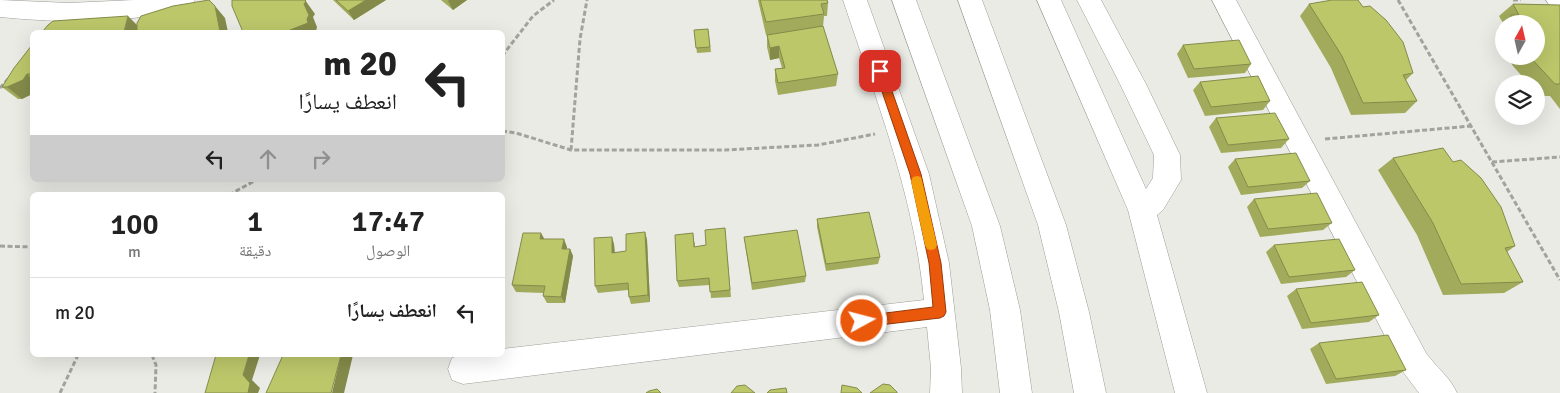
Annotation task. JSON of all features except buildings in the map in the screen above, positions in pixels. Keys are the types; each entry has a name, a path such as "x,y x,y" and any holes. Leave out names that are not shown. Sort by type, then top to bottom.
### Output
{"street":[{"path":"0,8 44,13 107,12 184,0"},
{"path":"855,0 915,174 933,254 940,312 946,393"},
{"path":"904,0 986,226 1005,310 1016,393"},
{"path":"970,0 1052,225 1074,312 1090,393"},
{"path":"1049,0 1142,210 1191,393"},
{"path":"1089,0 1133,84 1167,155 1166,180 1153,202 1142,210"},
{"path":"1224,0 1415,363 1426,379 1440,393"},
{"path":"463,368 940,312"}],"path":[{"path":"505,52 533,16 554,0"},
{"path":"571,150 580,40 587,0"},
{"path":"1398,0 1560,280"},
{"path":"1513,0 1521,0"},
{"path":"0,88 13,74"},
{"path":"1300,142 1471,126"},
{"path":"505,131 571,150 725,150 818,146 900,129"},
{"path":"1492,162 1560,157"},
{"path":"234,192 252,182"},
{"path":"0,246 30,247"},
{"path":"60,393 77,357"},
{"path":"153,357 156,365 155,393"}],"slow traffic":[{"path":"917,181 931,245"}],"route":[{"path":"862,321 940,312 935,263 915,174 880,71"}]}
